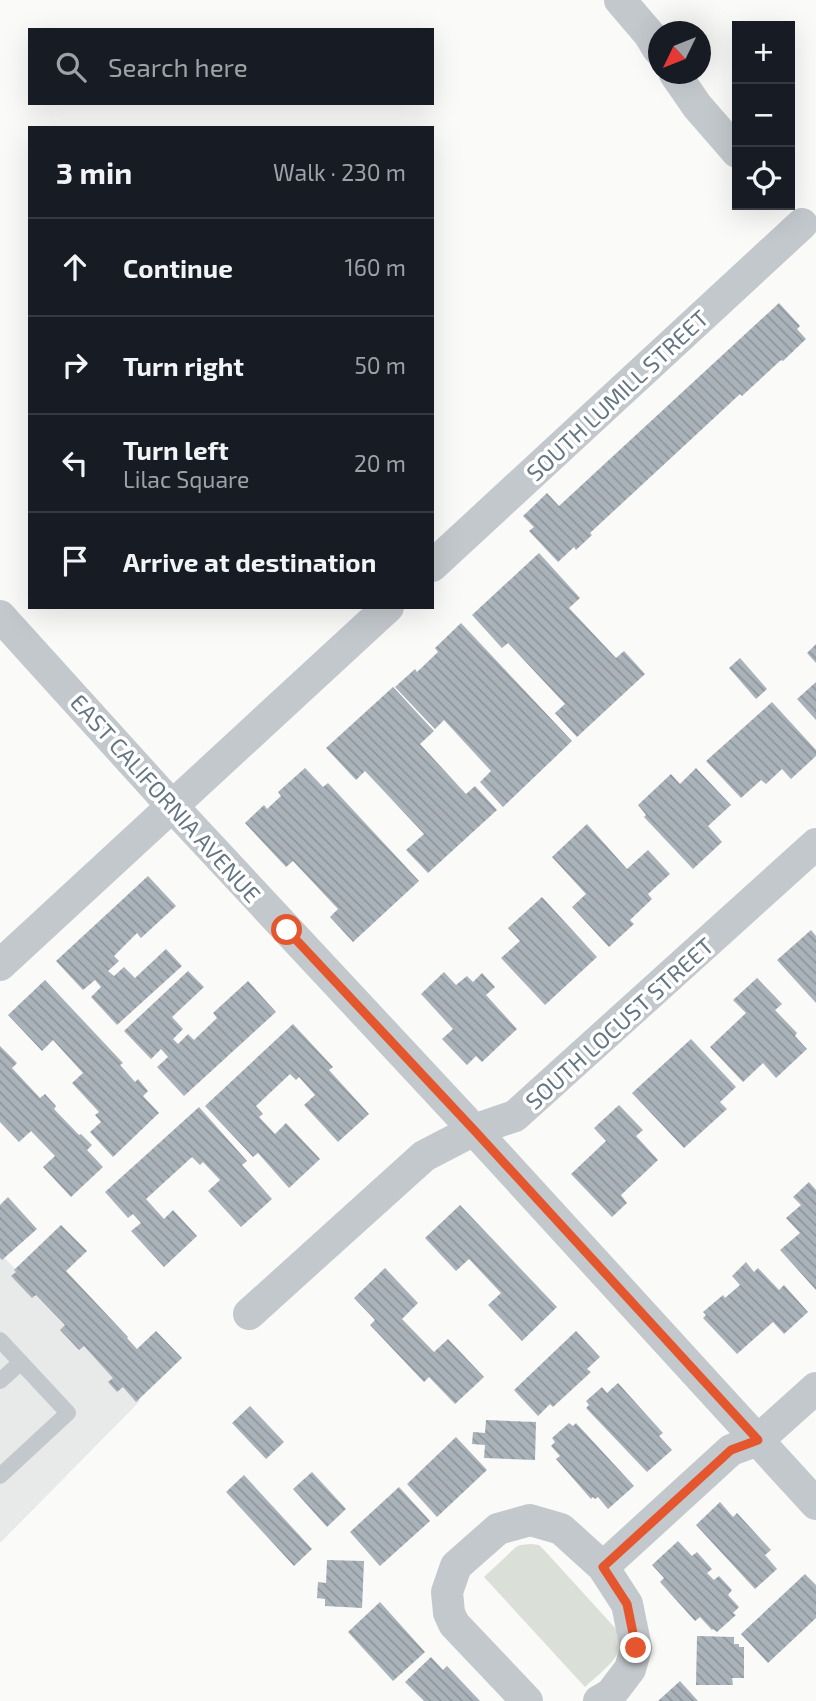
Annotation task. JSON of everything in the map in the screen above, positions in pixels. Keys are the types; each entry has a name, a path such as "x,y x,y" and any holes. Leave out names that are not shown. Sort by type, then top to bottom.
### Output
{"street":[{"path":"620,0 648,33"},
{"path":"682,84 733,147"},
{"name":"SOUTH LUMILL STREET","path":"434,564 801,222"},
{"path":"0,964 386,609"},
{"name":"EAST CALIFORNIA AVENUE","path":"0,615 173,807 474,1130 816,1504"},
{"name":"SOUTH LOCUST STREET","path":"249,1314 424,1156 474,1130 516,1116 816,844"},
{"path":"603,1567 731,1450 758,1440 816,1388"},
{"path":"527,1701 454,1623 449,1613 447,1592 456,1566 498,1529 530,1520 561,1529 603,1567 627,1604 636,1648 630,1669 611,1694 599,1701"}],"lane":[{"path":"0,1340 68,1413 0,1476"},
{"path":"0,1381 20,1362"}],"shaded area":[{"path":"0,1253 140,1401 0,1543"},
{"path":"539,1545 617,1630 618,1653 585,1687 484,1577 516,1547"}],"building":[{"path":"779,303 800,326 797,329 806,339 742,396 740,394 590,533 592,535 576,550 574,547 558,562 529,531 534,527 523,516 547,493 559,506"},
{"path":"539,553 580,598 569,608 616,658 624,651 645,674 577,737 555,713 565,704 508,643 502,648 472,615"},
{"path":"461,623 572,741 503,807 480,782 491,771 444,720 435,729 395,687 415,669 417,672 438,652 435,648"},
{"path":"816,644 816,663 807,653"},
{"path":"740,658 767,689 756,699 729,668"},
{"path":"816,682 816,720 797,699"},
{"path":"393,687 434,731 420,744 466,794 475,786 497,810 428,873 406,850 424,834 365,771 356,780 326,748"},
{"path":"772,702 816,750 816,756 791,779 782,769 766,784 761,780 741,798 706,761"},
{"path":"305,768 323,787 328,783 419,881 353,942 330,917 338,909 293,861 286,867 245,823 264,805 267,809 281,796 278,792"},
{"path":"696,768 731,805 708,826 722,842 693,869 644,817 646,815 638,805 671,774 680,784"},
{"path":"587,824 627,869 648,850 670,874 648,894 652,899 630,920 634,924 609,947 572,907 586,894 552,857"},
{"path":"148,876 176,906 141,938 137,933 114,956 119,961 108,971 114,976 124,967 135,978 166,949 182,966 117,1025 91,997 101,987 95,980 83,990 56,961"},
{"path":"542,897 597,957 545,1005 501,958 520,941 508,928"},
{"path":"811,930 816,936 816,1003 777,960"},
{"path":"188,971 204,987 172,1017 183,1029 173,1039 178,1044 188,1034 194,1040 217,1018 213,1013 248,981 276,1012 184,1096 157,1067 168,1057 161,1049 151,1059 124,1031"},
{"path":"444,972 456,985 467,976 473,982 482,973 495,987 486,995 517,1029 482,1062 476,1056 467,1065 442,1039 453,1029 421,994"},
{"path":"757,978 782,1004 775,1010 797,1033 795,1036 807,1049 776,1078 763,1063 743,1082 710,1047 746,1013 733,1000"},
{"path":"45,980 123,1063 120,1065 135,1082 138,1079 148,1091 143,1096 159,1113 113,1157 90,1132 101,1122 95,1115 99,1112 72,1083 83,1073 53,1040 42,1051 8,1015"},
{"path":"293,1024 333,1067 329,1070 369,1114 338,1142 304,1105 315,1095 299,1077 296,1080 290,1074 256,1106 263,1114 259,1117 275,1134 286,1123 320,1159 289,1188 258,1153 253,1157 205,1106"},
{"path":"691,1039 736,1087 720,1102 727,1109 684,1148 632,1093"},
{"path":"0,1046 17,1063 12,1068 40,1098 45,1094 56,1106 54,1109 92,1145 87,1150 103,1167 71,1197 43,1167 55,1156 31,1131 19,1142 0,1122"},
{"path":"619,1105 643,1130 636,1136 658,1160 621,1195 627,1203 612,1217 571,1174 606,1141 594,1128"},
{"path":"199,1107 247,1161 242,1165 272,1199 241,1227 208,1191 220,1180 203,1162 200,1165 192,1157 146,1199 164,1219 173,1210 197,1236 164,1267 131,1231 141,1223 133,1214 128,1218 105,1192"},
{"path":"809,1182 816,1190 816,1290 780,1250 800,1233 786,1218 801,1205 793,1197"},
{"path":"8,1197 37,1229 2,1260 0,1205"},
{"path":"460,1205 557,1307 522,1341 488,1305 501,1293 469,1259 456,1271 425,1238"},
{"path":"61,1225 87,1251 66,1271 137,1349 156,1331 182,1358 136,1402 123,1387 117,1392 108,1382 113,1378 84,1346 79,1350 60,1330 65,1325 36,1295 32,1298 11,1276"},
{"path":"746,1262 754,1272 758,1268 779,1290 784,1285 808,1312 784,1334 773,1322 737,1354 703,1318 706,1315 703,1312 740,1285 732,1276"},
{"path":"385,1268 418,1303 402,1319 434,1352 448,1339 484,1377 455,1404 429,1377 424,1382 370,1325 375,1320 354,1298"},
{"path":"576,1331 600,1357 587,1369 591,1372 553,1407 550,1404 538,1416 514,1390"},
{"path":"618,1383 663,1433 659,1436 672,1450 647,1472 586,1408 589,1405 586,1401 602,1387 607,1393"},
{"path":"250,1406 284,1442 266,1459 232,1423"},
{"path":"486,1420 536,1422 535,1460 484,1458 485,1445 472,1444 473,1432 485,1433"},
{"path":"569,1423 573,1426 576,1423 634,1486 608,1509 598,1497 591,1499 556,1459 560,1456 551,1446 555,1442 552,1438"},
{"path":"456,1437 487,1470 437,1517 407,1484"},
{"path":"312,1472 346,1509 327,1527 293,1489"},
{"path":"244,1475 312,1549 294,1566 226,1492"},
{"path":"399,1487 430,1521 380,1566 350,1532"},
{"path":"720,1502 733,1517 737,1513 771,1550 765,1555 777,1569 755,1589 696,1525"},
{"path":"678,1541 692,1556 697,1552 712,1569 707,1573 714,1580 719,1576 732,1590 728,1595 739,1607 733,1613 736,1615 717,1632 700,1617 695,1621 660,1582 664,1578 652,1565"},
{"path":"327,1560 364,1561 362,1608 325,1606 325,1599 317,1598 318,1582 326,1583"},
{"path":"805,1574 816,1585 816,1618 768,1663 741,1634"},
{"path":"380,1602 425,1652 393,1681 348,1632"},
{"path":"697,1636 734,1637 734,1644 744,1647 744,1678 732,1678 733,1685 696,1685"},
{"path":"431,1657 443,1670 447,1666 480,1701 424,1701 405,1682"},
{"path":"680,1681 698,1701 658,1701"}],"route":[{"path":"287,930 758,1440 731,1450 603,1567 627,1604 636,1648"}]}
